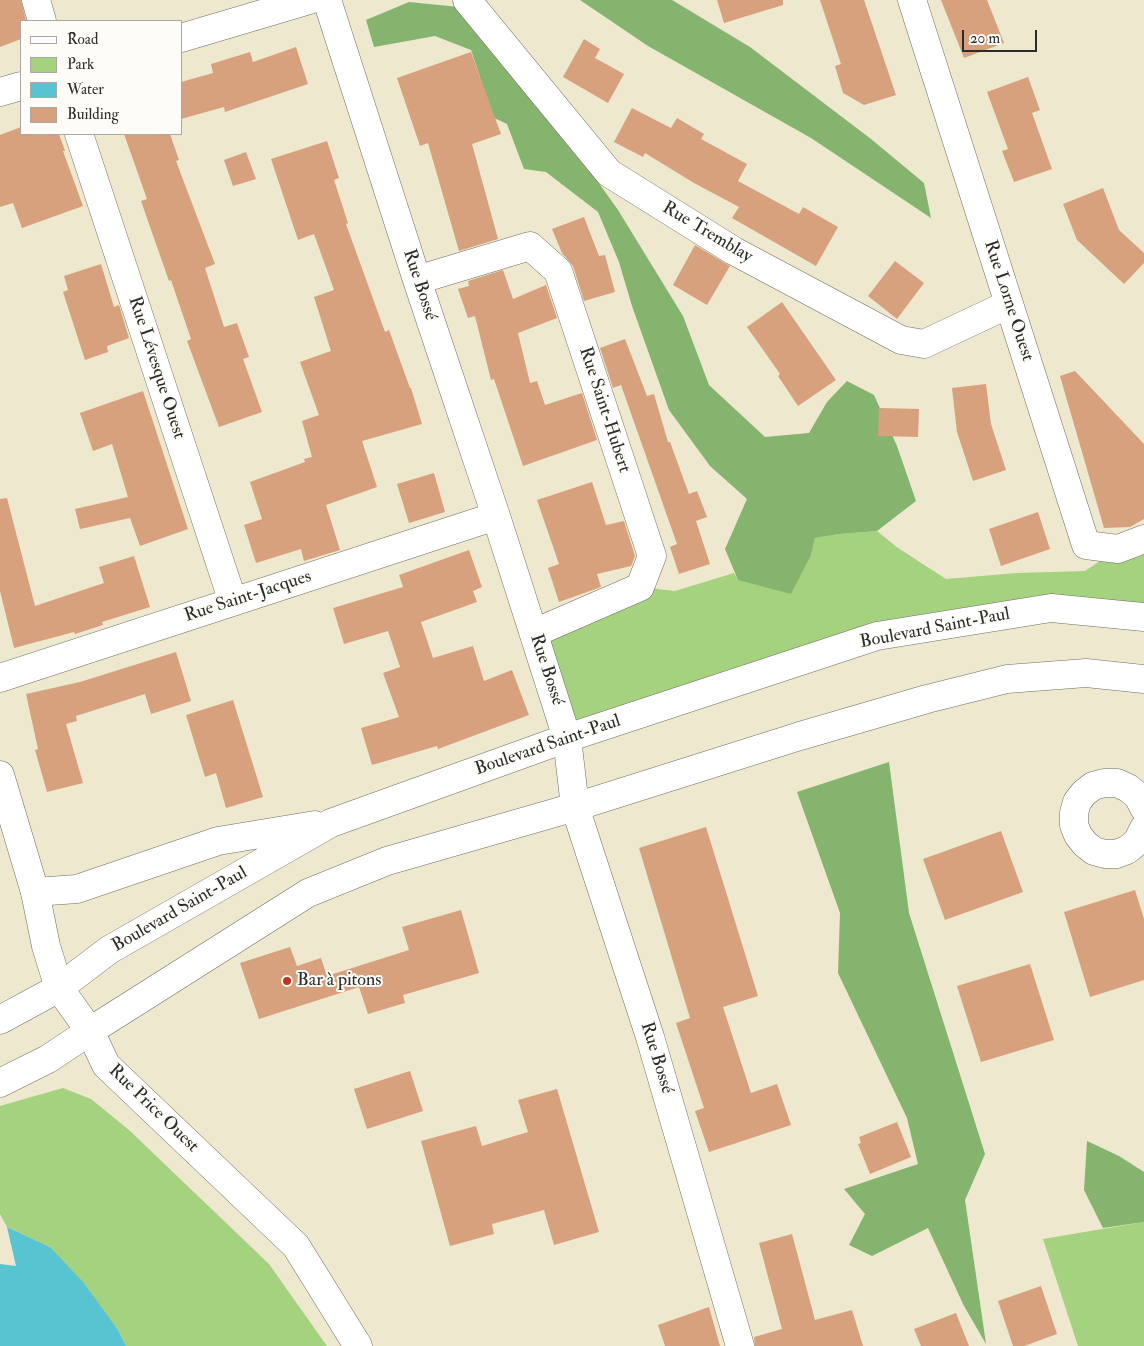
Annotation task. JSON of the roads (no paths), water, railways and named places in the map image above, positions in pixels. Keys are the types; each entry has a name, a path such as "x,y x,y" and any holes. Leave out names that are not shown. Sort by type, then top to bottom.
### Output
{"street":[{"path":"36,0 42,20"},
{"path":"182,38 309,0"},
{"name":"Rue Bossé","path":"327,0 567,738 575,807 650,1037 740,1346"},
{"name":"Rue Tremblay","path":"467,0 609,173 734,251 901,340 924,344 1009,304"},
{"name":"Rue Lorne Ouest","path":"912,0 1086,544 1118,549 1144,539"},
{"path":"0,92 20,86"},
{"name":"Rue Lévesque Ouest","path":"79,135 233,602"},
{"name":"Rue Saint-Hubert","path":"417,280 530,246 558,271 652,556 640,587 534,633"},
{"name":"Rue Saint-Jacques","path":"0,678 496,516"},
{"name":"Boulevard Saint-Paul","path":"0,1020 59,988 109,950 331,823 567,738 877,636 1051,608 1144,617"},
{"path":"0,1083 48,1060 90,1031 308,893 386,862 575,807 800,736 927,699 1007,679 1086,673 1144,679"},
{"name":"Rue Price Ouest","path":"0,775 35,892 46,946 59,988 90,1031 106,1065 296,1246 358,1346"},
{"path":"1144,808 1138,796 1128,788 1116,783 1104,782 1093,786 1084,793 1077,802 1074,813 1074,824 1081,840 1094,851 1105,854 1116,854 1127,850 1137,842 1144,831"},
{"path":"35,892 77,889 218,841 331,823"}],"water":[{"path":"7,1227 50,1247 83,1282 118,1330 126,1346 0,1346 0,1264 16,1266"}],"place":[{"name":"Bar à pitons","path":"287,981"}]}
